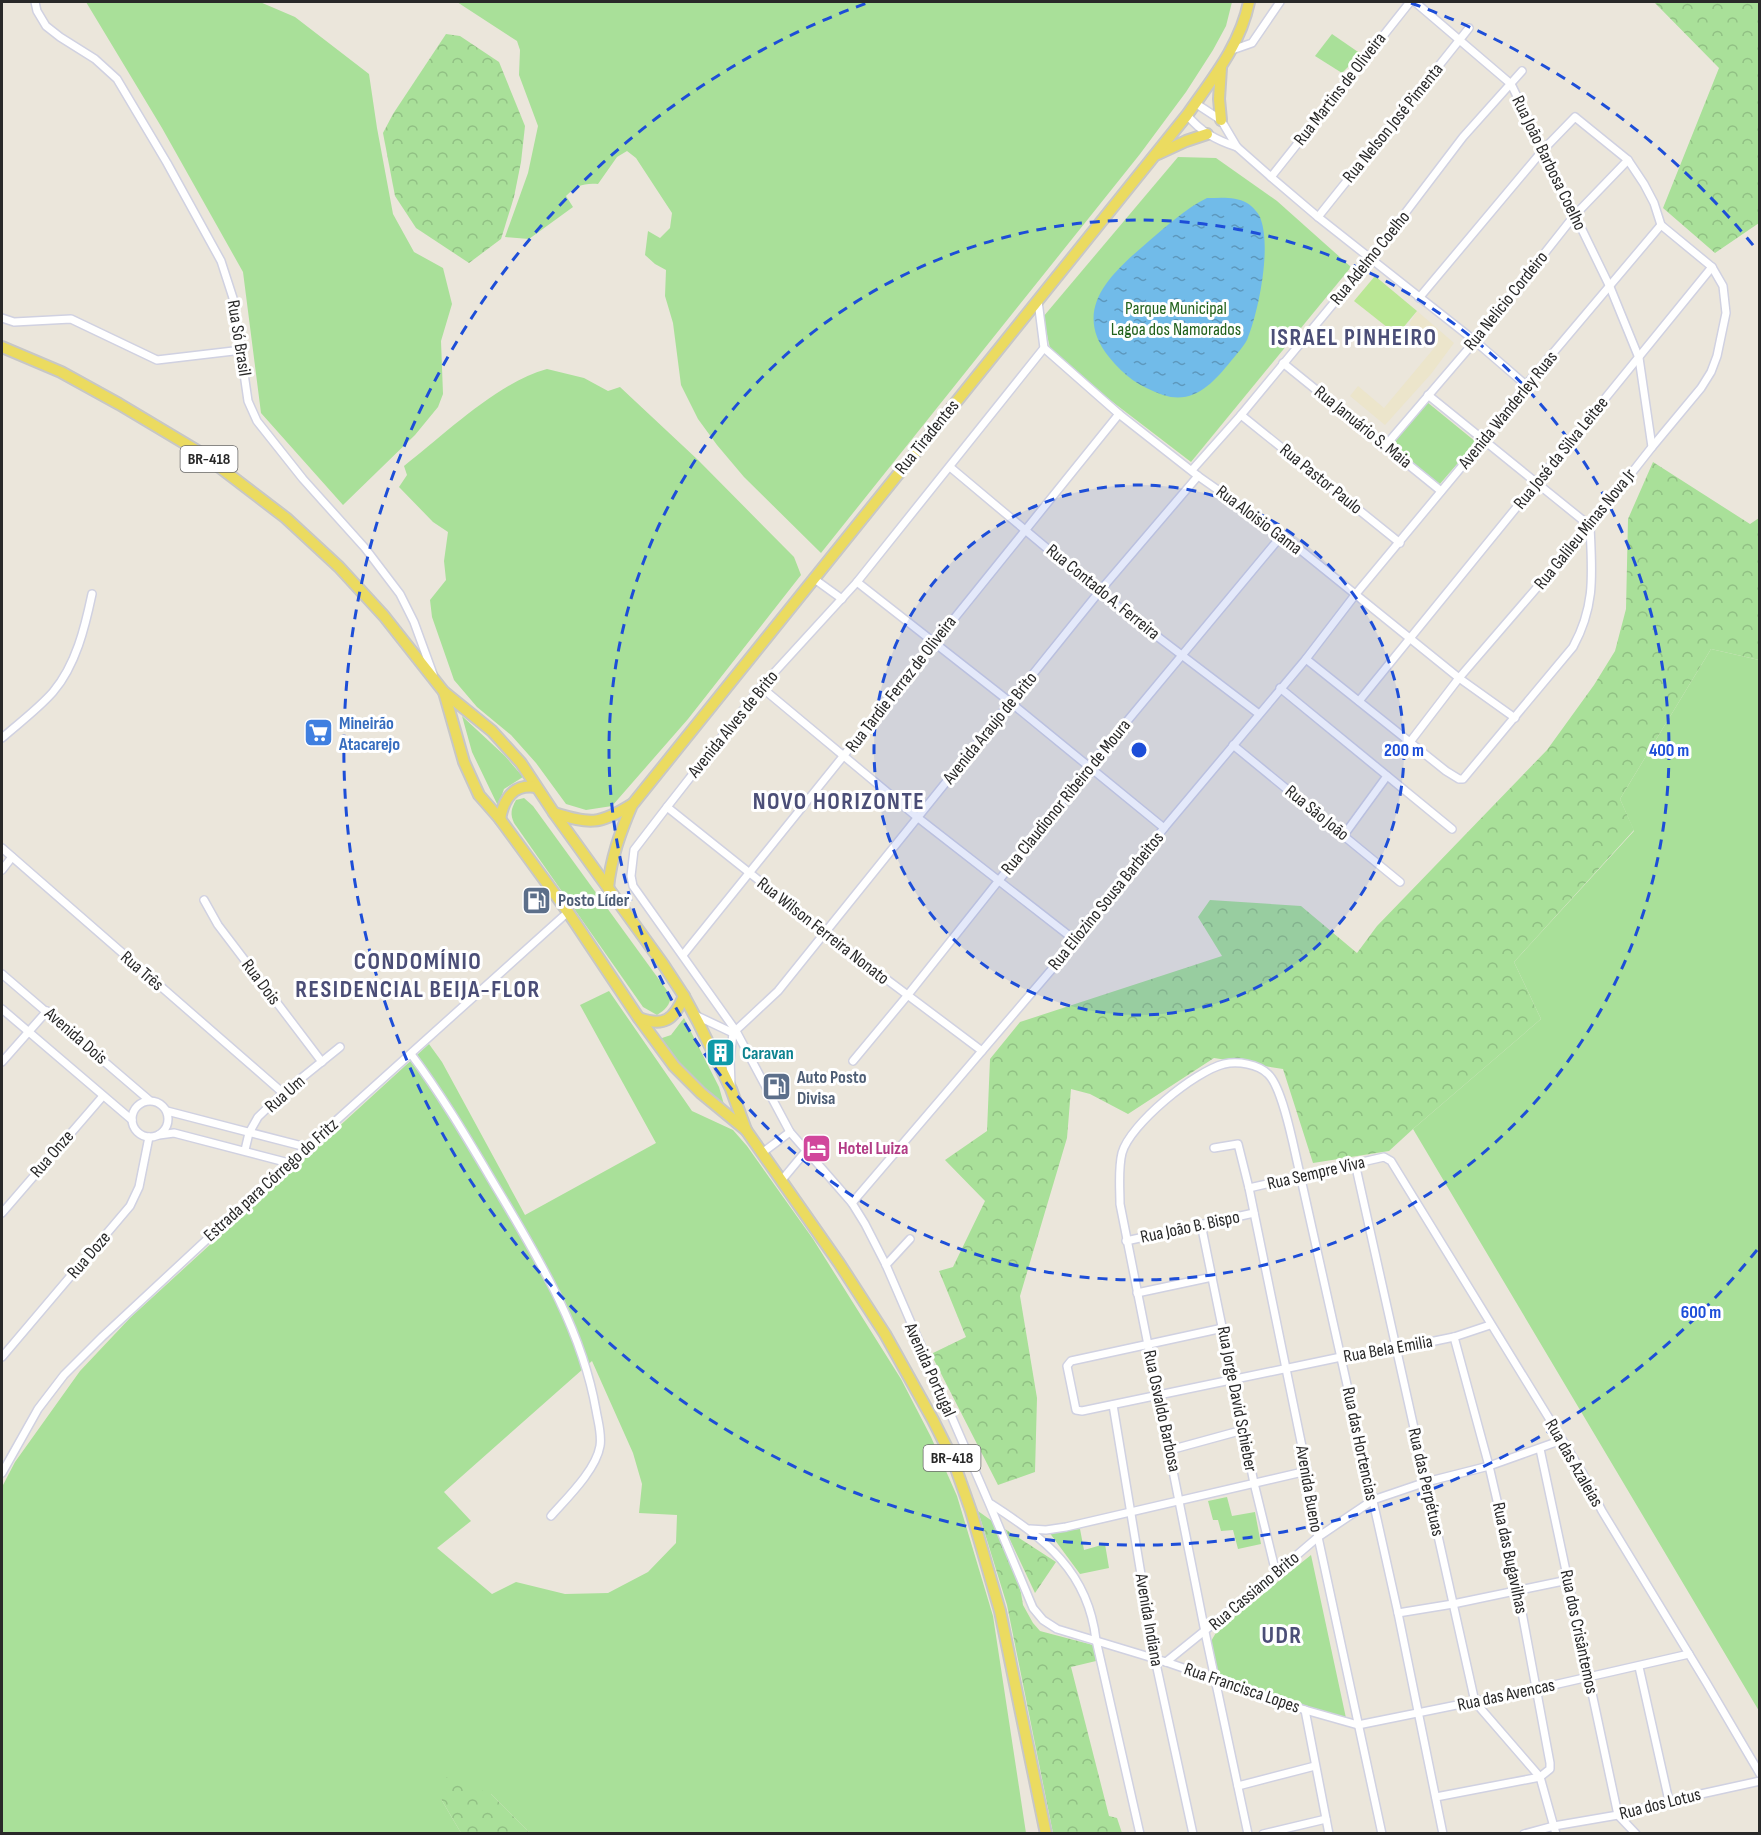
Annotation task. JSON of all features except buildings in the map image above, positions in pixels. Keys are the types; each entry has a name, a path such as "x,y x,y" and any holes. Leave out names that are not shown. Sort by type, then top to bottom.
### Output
{"main road":[{"name":"Rua Tiradentes","path":"608,888 610,864 632,805 1187,115 1232,50 1249,2"},
{"path":"1221,67 1219,99 1221,120"},
{"path":"1155,155 1207,134"},
{"name":"BR-418","path":"2,347 61,372 201,453 286,518 339,567 384,615 444,692 492,731 520,763 684,996 731,1089 746,1130 839,1263 885,1335 953,1460 977,1530 1000,1611 1046,1833"},
{"name":"BR-418","path":"444,692 464,762 479,795 500,819 568,912 638,1017 674,1066 701,1094 746,1130"},
{"path":"500,819 502,807 514,791 524,785 536,787"},
{"name":"Rua Tiradentes","path":"554,813 592,822 611,817 632,805"},
{"path":"638,1017 652,1023 662,1022 672,1017 684,996"}],"street":[{"name":"Rua Só Brasil","path":"35,2 37,11 46,26 95,59 117,79 156,144 221,261 233,298 248,400 257,421 303,479 365,548 400,594 414,622 436,682"},
{"path":"1232,50 1252,42 1280,2"},
{"name":"Rua João Barbosa Coelho","path":"1413,2 1511,84 1610,287 1639,358"},
{"name":"Rua Martins de Oliveira","path":"1270,177 1413,2"},
{"name":"Rua Nelson José Pimenta","path":"1318,217 1469,28"},
{"name":"Rua Adelmo Coelho","path":"1195,473 1371,258 1463,137 1522,71"},
{"path":"1195,103 1221,120 1237,147 1270,177 1419,298 1475,340 1526,385"},
{"path":"1187,115 1216,140 1237,147"},
{"path":"1419,298 1543,150 1575,117 1628,160 1654,203 1661,225 1712,267"},
{"name":"Rua Nelicio Cordeiro","path":"1386,445 1475,340 1574,216 1628,160"},
{"name":"Avenida Wanderley Ruas","path":"1355,595 1400,543 1526,385 1661,225"},
{"name":"Rua José da Silva Leitee","path":"1359,701 1712,267"},
{"name":"Rua Galileu Minas Nova Jr","path":"1410,742 1459,678 1590,526 1701,388 1717,356 1726,313 1723,286 1712,267"},
{"path":"1038,301 1044,348"},
{"path":"2,318 14,322 71,319 157,360 242,350"},
{"name":"Rua Aloisio Gama","path":"1044,348 1119,414 1195,473 1282,535 1459,678 1515,718"},
{"name":"Avenida Alves de Brito","path":"852,1203 790,1132 735,1032 633,886 631,876 634,850 761,687 857,582 1044,348"},
{"path":"1639,358 1652,447"},
{"name":"Rua Januário S. Maia","path":"1283,363 1442,491"},
{"path":"1306,659 1446,771 1463,779 1573,647 1584,627 1592,581 1590,526 1428,395"},
{"name":"Rua Tardie Ferraz de Oliveira","path":"683,955 1119,414"},
{"name":"Rua Pastor Paulo","path":"1241,415 1400,543"},
{"name":"Rua Contado A. Ferreira","path":"950,466 1099,592 1259,714"},
{"name":"Avenida Araujo de Brito","path":"735,1032 778,991 1195,473"},
{"name":"Rua Claudionor Ribeiro de Moura","path":"853,1061 1089,767 1282,535"},
{"path":"813,578 842,599"},
{"path":"857,582 1010,702 1164,828"},
{"path":"2,738 39,707 55,690 67,671 77,650 92,594"},
{"name":"Rua Eliozino Sousa Barbeitos","path":"852,1203 1076,941 1164,828 1306,659 1355,595"},
{"path":"761,687 917,818 1076,941"},
{"path":"1280,688 1452,830"},
{"name":"Rua São João","path":"1233,745 1400,882"},
{"path":"1344,835 1387,776"},
{"name":"Rua Wilson Ferreira Nonato","path":"667,807 825,933 982,1051"},
{"name":"Rua Três","path":"2,848 283,1094"},
{"path":"2,870 12,857"},
{"name":"Rua Dois","path":"204,900 218,925 322,1062"},
{"name":"Estrada para Córrego do Fritz","path":"2,1473 38,1409 64,1375 166,1275 568,912"},
{"name":"Avenida Dois","path":"2,974 149,1100 158,1102 167,1111 306,1147"},
{"name":"Avenida Dois","path":"2,1009 132,1120 135,1130 149,1137"},
{"path":"2,1062 47,1011"},
{"path":"694,1015 735,1032 730,1059 731,1089"},
{"name":"Rua Um","path":"245,1150 249,1133 258,1117 340,1047"},
{"path":"411,1054 452,1112 548,1275 569,1320 586,1366 601,1436 600,1448 587,1474 551,1516"},
{"name":"Rua Osvaldo Barbosa","path":"1248,1833 1126,1241 1120,1204 1120,1176 1122,1153 1131,1136 1161,1104 1183,1085 1225,1064 1241,1063 1254,1066"},
{"name":"Rua das Hortencias","path":"1254,1066 1269,1074 1278,1093 1293,1143 1398,1613 1443,1833"},
{"name":"Rua Onze","path":"2,1213 102,1096"},
{"path":"132,1120 137,1106 149,1100"},
{"path":"159,1135 168,1123 167,1111"},
{"path":"762,1153 790,1132"},
{"path":"149,1137 174,1133 289,1163"},
{"name":"Rua Doze","path":"2,1358 130,1206 139,1187 149,1137"},
{"name":"Avenida Bueno","path":"1214,1148 1238,1144 1249,1188 1307,1471 1318,1537 1382,1833"},
{"path":"781,1180 806,1151"},
{"name":"Rua Sempre Viva","path":"1249,1188 1384,1157"},
{"name":"Rua das Azaleias","path":"1384,1157 1391,1161 1397,1169 1562,1440 1760,1774"},
{"name":"Rua das Perpétuas","path":"1355,1163 1474,1702 1540,1778"},
{"name":"Avenida Portugal","path":"852,1203 886,1265 924,1357 990,1503 1033,1608 1043,1620 1057,1629"},
{"name":"Rua João B. Bispo","path":"1126,1241 1254,1213"},
{"name":"Rua Jorge David Schieber","path":"1201,1224 1254,1483 1276,1573"},
{"path":"886,1265 910,1239"},
{"path":"1137,1293 1212,1277"},
{"name":"Rua Bela Emilia","path":"1148,1344 1071,1361 1067,1366 1076,1410 1082,1412 1341,1357 1396,1349 1490,1325"},
{"path":"1148,1344 1223,1328"},
{"name":"Rua das Bugavilhas","path":"1454,1336 1489,1466 1518,1591 1550,1763 1550,1769 1540,1778"},
{"name":"Avenida Indiana","path":"1113,1405 1155,1659 1193,1833"},
{"path":"1170,1450 1243,1430"},
{"name":"Rua Cassiano Brito","path":"1166,1662 1318,1537 1373,1500 1426,1482 1489,1466 1562,1440"},
{"name":"Rua dos Crisântemos","path":"1540,1449 1618,1815"},
{"path":"1030,1529 1046,1530 1066,1527 1307,1471"},
{"path":"990,1503 1030,1529 1061,1558 1076,1579 1090,1610 1140,1833"},
{"path":"1398,1613 1568,1581"},
{"name":"Rua Francisca Lopes","path":"1057,1629 1166,1662 1305,1710 1358,1725"},
{"name":"Rua das Avencas","path":"1358,1725 1639,1667 1689,1654"},
{"path":"1639,1667 1669,1801"},
{"path":"1305,1710 1329,1833"},
{"path":"1238,1786 1315,1766"},
{"path":"1436,1797 1540,1778 1555,1830"},
{"name":"Rua dos Lotus","path":"1524,1833 1555,1830 1760,1781"},
{"path":"1618,1815 1636,1833"},
{"path":"1263,1833 1326,1819"}],"shaded area":[{"path":"1417,311 1454,343 1431,374 1385,425 1350,396 1358,386 1384,408 1435,347 1409,324"}],"green space":[{"path":"86,2 260,2 295,17 369,74 393,214 414,252 443,268 452,304 441,341 443,394 438,407 415,435 343,505 261,413 243,272 162,128"},
{"path":"457,2 1232,2 1226,26 1213,50 1186,92 1140,154 821,553 744,477 717,445 698,419 681,385 673,323 665,296 666,270 645,255 648,231 660,238 670,228 672,213 636,158 627,151 617,157 598,184 588,184 573,190 566,196 573,207 529,239 505,237 528,173 538,126 519,75 520,50 517,41"},
{"path":"1654,2 1759,2 1759,223 1715,253 1663,208 1719,68"},
{"path":"446,34 460,36 499,62 525,126 514,197 501,239 469,263 416,228 395,196 383,133"},
{"path":"1332,34 1361,54 1342,73 1315,56"},
{"name":"Parque Municipal Lagoa dos Namorados","path":"1178,157 1216,158 1277,201 1351,267 1191,462 1097,390 1050,348 1043,317"},
{"path":"1375,276 1417,311 1397,335 1354,301"},
{"path":"547,369 584,378 608,391 620,387 698,460 794,557 801,575 688,719 612,806 586,810 566,804 536,763 511,735 477,707 454,680 432,617 430,600 446,580 444,561 448,532 433,522 399,487 407,475 404,466 472,410 510,385"},
{"path":"1427,402 1476,442 1439,485 1391,446"},
{"path":"1653,462 1750,524 1759,518 1759,660 1711,649 1620,799 1634,830 1514,962 1541,1019 1389,1151 1313,1163 1283,1069 1214,1058 1128,1114 1090,1094 1071,1089 1067,1138 1020,1296 1037,1398 1035,1472 998,1485 931,1354 966,1337 939,1271 953,1267 985,1201 945,1160 987,1131 990,1059 1020,1022 1222,956 1198,917 1210,900 1301,906 1357,953 1377,926 1547,750 1594,685 1615,651 1626,609 1628,519"},
{"path":"1711,649 1759,660 1759,1711 1413,1129 1541,1019 1514,962 1634,831 1620,799"},
{"path":"462,716 505,756 523,777 504,789 498,806 472,752"},
{"path":"524,798 533,806 671,996 667,1007 657,1015 643,1007 514,823 513,806 516,800"},
{"path":"609,991 692,1111 733,1130 747,1146 813,1239 901,1379 931,1437 957,1496 993,1616 1026,1833 530,1833 491,1794 441,1799 461,1833 2,1833 2,1487 15,1462 80,1371 130,1318 429,1044 442,1062 525,1215 656,1143 580,1005","holes":["592,1361 633,1453 642,1484 639,1513 677,1515 676,1543 648,1572 608,1593 565,1594 516,1582 492,1594 437,1548 471,1521 444,1492"]},
{"path":"684,1018 719,1087 725,1108 680,1067 659,1039 671,1035"},
{"path":"1227,1497 1232,1516 1255,1512 1261,1544 1238,1549 1233,1530 1221,1531 1218,1520 1213,1520 1208,1501"},
{"path":"978,1511 992,1521 1015,1572 1023,1605 1033,1623 1040,1631 1093,1645 1096,1661 1071,1667 1109,1816 1117,1818 1122,1833 1053,1833 1007,1605"},
{"path":"1005,1529 1056,1562 1035,1593"},
{"path":"1080,1529 1084,1550 1105,1544 1109,1568 1080,1574 1049,1532"},
{"path":"1311,1555 1346,1718 1220,1679 1211,1656 1212,1641 1219,1629"},
{"path":"446,1777 491,1794 530,1833 461,1833 441,1799"}],"water":[{"path":"1207,198 1238,199 1249,204 1260,218 1265,247 1259,297 1247,340 1217,377 1202,390 1184,397 1163,395 1127,375 1109,357 1098,339 1094,323 1095,307 1110,278 1122,265 1177,218"}],"place":[{"name":"Mineirão Atacarejo","path":"318,733"},
{"name":"Posto Líder","path":"537,900"},
{"name":"Caravan","path":"721,1053"},
{"name":"Auto Posto Divisa","path":"776,1087"},
{"name":"Hotel Luiza","path":"817,1148"}],"district":[{"name":"ISRAEL PINHEIRO","path":"1354,337"},
{"name":"NOVO HORIZONTE","path":"839,801"},
{"name":"CONDOMÍNIO RESIDENCIAL BEIJA-FLOR","path":"418,975"},
{"name":"UDR","path":"1282,1635"}]}
